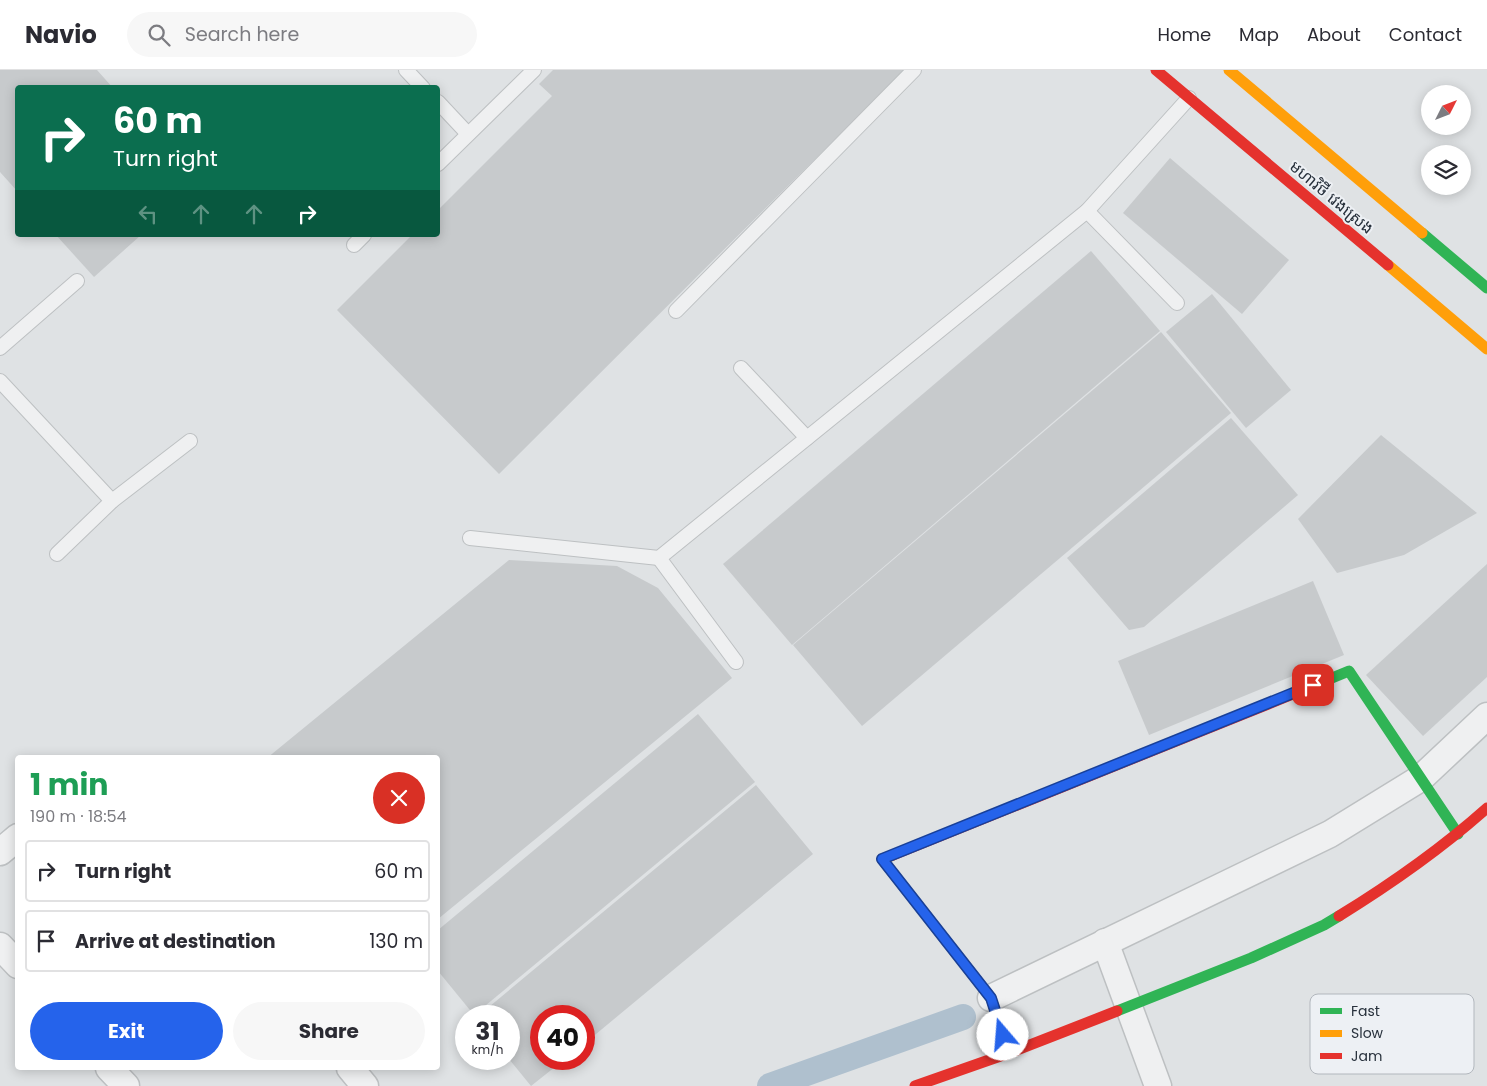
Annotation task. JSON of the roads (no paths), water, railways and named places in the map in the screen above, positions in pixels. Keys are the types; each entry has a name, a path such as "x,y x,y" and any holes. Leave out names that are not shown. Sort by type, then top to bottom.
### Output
{"street":[{"name":"មហាវិថី វេងស្រេង","path":"1156,70 1487,349"},
{"name":"មហាវិថី វេងស្រេង","path":"1229,70 1487,288"},
{"path":"1010,1053 991,998 882,859 1349,671 1458,834"},
{"path":"991,998 1330,834 1421,778 1487,716"},
{"path":"915,1086 1010,1053 1251,958 1324,925 1378,892 1458,834 1487,808"},
{"path":"0,852 15,840"},
{"path":"1105,942 1158,1086"},
{"path":"0,946 15,963"},
{"path":"111,1070 126,1086"},
{"path":"352,1070 365,1086"}],"lane":[{"path":"406,70 420,85"},
{"path":"440,162 534,70"},
{"path":"676,311 914,70"},
{"path":"470,538 659,558 1087,211 1190,98"},
{"path":"440,104 468,134"},
{"path":"1087,211 1177,303"},
{"path":"0,348 77,281"},
{"path":"741,368 807,438"},
{"path":"0,381 112,500"},
{"path":"57,554 112,500 190,442"},
{"path":"659,558 736,662"}],"waterway":[{"path":"770,1086 963,1017"}]}
